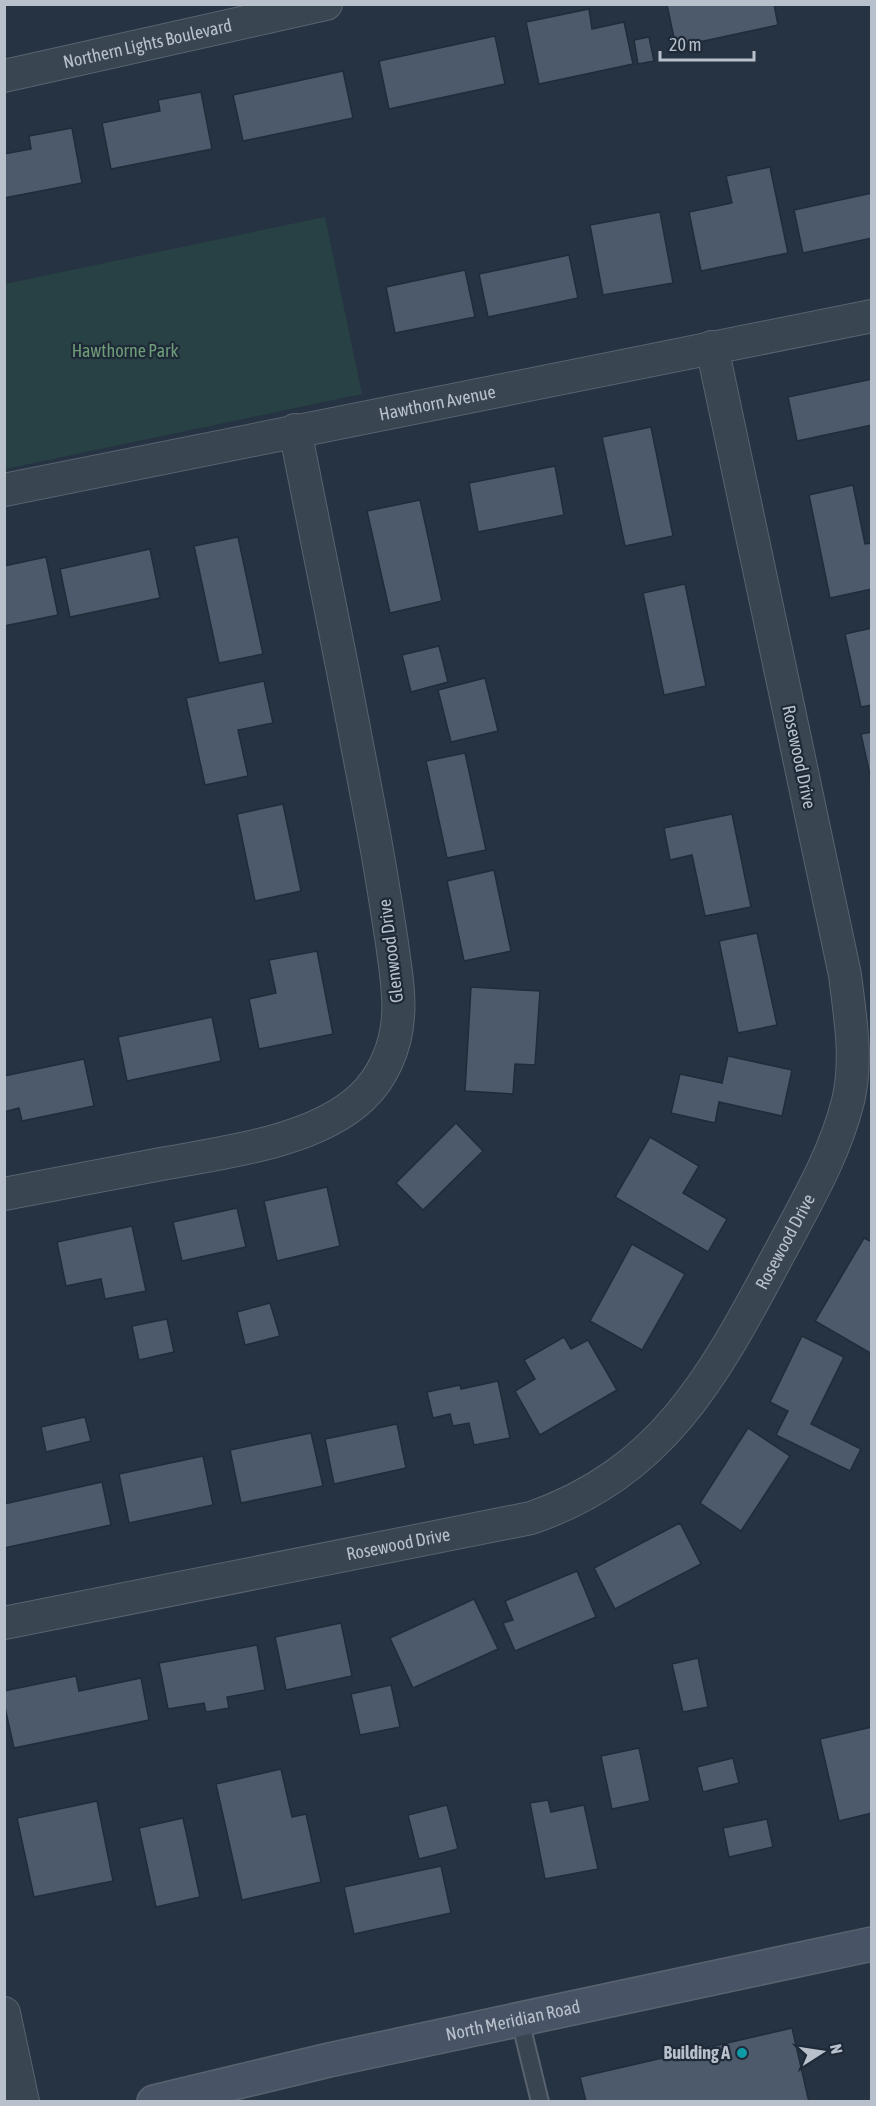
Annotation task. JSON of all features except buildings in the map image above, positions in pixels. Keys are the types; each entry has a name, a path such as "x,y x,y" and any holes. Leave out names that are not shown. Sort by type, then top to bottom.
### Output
{"main road":[{"name":"North Meridian Road","path":"153,2102 329,2060 872,1944"}],"street":[{"name":"Northern Lights Boulevard","path":"4,76 326,4"},
{"name":"Hawthorn Avenue","path":"4,490 872,316"},
{"name":"Rosewood Drive","path":"4,1623 531,1518 557,1508 584,1496 609,1480 658,1439 701,1388 752,1304 813,1190 838,1132 848,1101 853,1037 845,975 712,347"},
{"name":"Glenwood Drive","path":"4,1194 216,1154 280,1139 310,1129 338,1116 362,1097 381,1074 393,1047 398,1018 398,988 384,893 347,685 295,430"},
{"path":"4,2013 23,2102"}],"lane":[{"path":"520,2020 540,2102"}],"green space":[{"name":"Hawthorne Park","path":"325,217 362,394 5,469 5,284"}],"place":[{"name":"Building A","path":"742,2053"}]}
